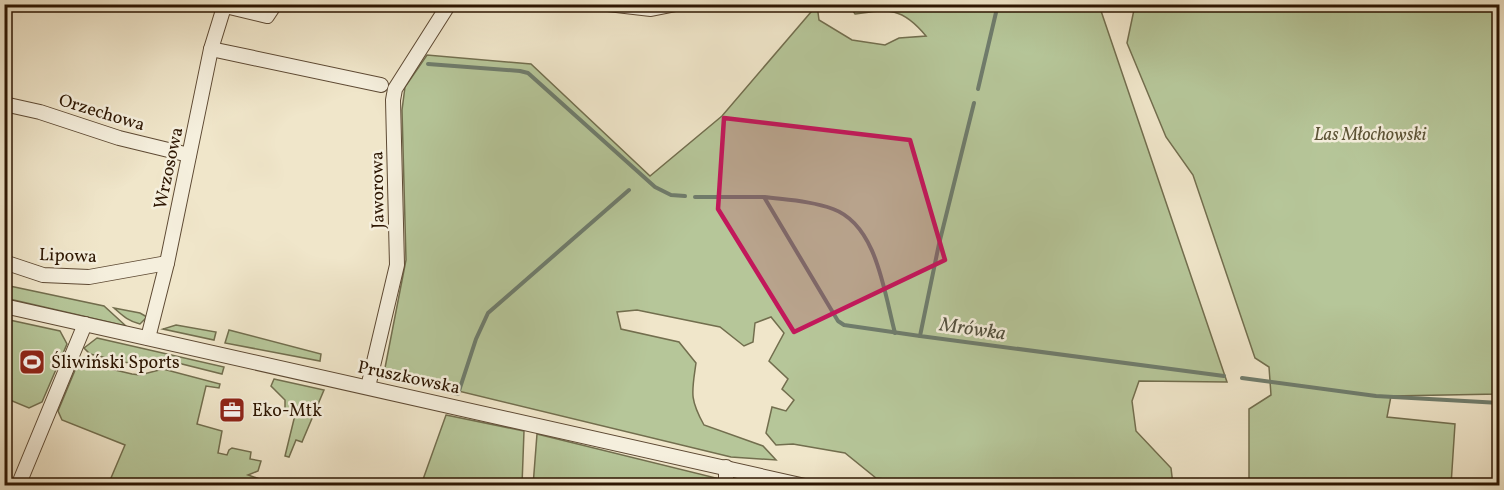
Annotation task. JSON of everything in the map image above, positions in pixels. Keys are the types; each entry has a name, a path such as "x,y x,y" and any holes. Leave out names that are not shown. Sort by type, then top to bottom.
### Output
{"street":[{"name":"Jaworowa","path":"368,387 397,265 393,100 395,89 449,4"},
{"path":"608,4 651,9 676,4"},
{"path":"221,6 271,10"},
{"name":"Wrzosowa","path":"148,338 167,263 221,6"},
{"path":"211,49 381,85"},
{"name":"Orzechowa","path":"4,104 40,112 119,138 189,155"},
{"name":"Lipowa","path":"4,262 43,275 89,277 167,263"},
{"name":"Pruszkowska","path":"4,306 805,486"},
{"path":"18,486 85,324"},
{"path":"726,467 726,486"}],"highlighted area":[{"path":"724,118 910,140 945,260 794,332 718,209"}],"green space":[{"path":"817,5 819,20 852,40 885,45 899,38 926,36 902,15 886,11 855,14 849,5 1099,5 1227,382 1139,381 1132,401 1136,431 1171,468 1173,485 936,485 876,478 845,453 793,444 776,445 766,433 772,407 786,411 794,400 782,389 788,379 769,361 784,333 771,317 755,323 753,342 744,346 720,327 637,310 617,312 621,329 679,342 696,363 693,395 704,425 763,446 776,460 731,457 384,373 406,260 402,110 405,87 427,55 531,64 650,176 722,116"},
{"name":"Las Młochowski","path":"1135,5 1499,5 1499,394 1391,396 1387,417 1455,424 1451,485 1249,485 1249,409 1271,395 1269,367 1255,358 1193,175 1166,137 1127,43"},
{"path":"5,285 104,306 126,326 5,298"},
{"path":"114,308 140,313 147,317 140,324 129,320"},
{"name":"Śliwiński Sports","path":"5,319 60,331 67,344 42,402 29,408 5,398"},
{"path":"176,325 216,332 214,340 163,329"},
{"path":"229,330 321,354 320,361 225,343"},
{"path":"97,338 224,367 222,374 162,359 133,364 90,354 84,348"},
{"path":"78,363 140,375 163,369 220,384 219,388 206,386 197,424 222,431 218,453 227,455 232,448 251,452 250,459 261,461 258,471 248,475 278,485 108,485 125,445 62,420 58,411"},
{"path":"274,379 324,390 302,442 296,440 289,457 285,456 295,415 285,412 285,400 271,386"},
{"path":"446,415 524,431 522,485 421,485"},
{"path":"537,434 720,479 720,486 533,486"}],"waterway":[{"name":"Mrówka","path":"978,89 998,4"},
{"path":"428,64 528,73 655,187 671,195 685,196"},
{"name":"Mrówka","path":"974,103 939,244 920,336 1224,376"},
{"path":"429,386 458,394 476,339 488,313 629,190"},
{"path":"695,197 764,197 838,321 844,325 920,336"},
{"path":"764,197 825,206 848,217 860,229 876,262 895,333"},
{"name":"Mrówka","path":"1242,378 1376,396 1500,403"}],"place":[{"name":"Śliwiński Sports","path":"32,362"},
{"name":"Eko-Mtk","path":"232,410"}]}
